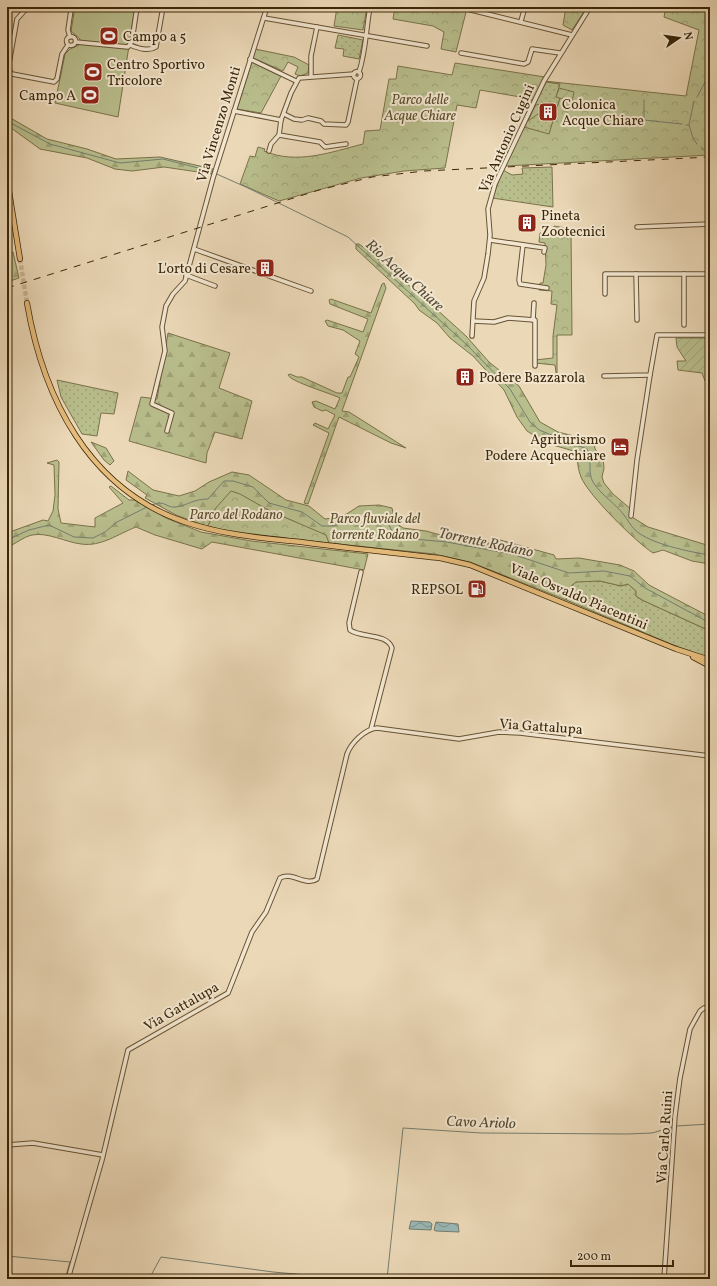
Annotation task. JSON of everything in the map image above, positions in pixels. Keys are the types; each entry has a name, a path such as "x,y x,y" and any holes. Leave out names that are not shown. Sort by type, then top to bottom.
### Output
{"main road":[{"path":"7,179 20,259"},
{"name":"Viale Osvaldo Piacentini","path":"27,303 44,372 64,418 82,445 96,462 124,487 156,509 184,522 236,535 440,558 463,563 505,578 676,649 710,666"},
{"name":"Viale Osvaldo Piacentini","path":"676,649 710,660"}],"street":[{"path":"28,7 17,19 8,69 9,72 12,74 54,82 62,54 68,45 67,41 70,37 68,30 71,11 70,7"},
{"path":"130,45 137,7"},
{"path":"68,45 74,45 76,42 124,48 130,45 151,50 156,47 163,7"},
{"name":"Via Vincenzo Monti","path":"167,431 172,413 152,404 165,351 162,327 166,306 173,294 185,280 213,178 267,7"},
{"path":"284,114 294,119 302,120 308,118 321,121 324,124 346,125 357,79 360,77 359,72 366,44 365,35 370,7"},
{"path":"521,21 525,7"},
{"name":"Via Antonio Cugini","path":"472,336 474,301 484,278 490,240 488,209 495,184 533,101 560,53 590,7"},
{"path":"467,9 521,21 572,35"},
{"path":"264,18 427,46"},
{"path":"311,76 311,56 317,27"},
{"path":"70,37 74,38 76,42"},
{"path":"461,53 524,64 528,62 531,49 560,53"},
{"path":"250,59 296,81"},
{"path":"269,151 271,144 279,135 281,120 296,81 303,76 354,74 359,72"},
{"path":"354,74 357,79"},
{"path":"234,112 281,120"},
{"path":"279,135 320,142 325,147 346,144"},
{"path":"637,227 710,224"},
{"path":"490,240 545,248 544,252"},
{"path":"524,245 519,280 520,284 547,288"},
{"path":"194,249 311,292"},
{"path":"605,294 605,274 710,274"},
{"path":"636,274 637,320"},
{"path":"684,274 684,325"},
{"path":"186,276 215,286"},
{"path":"534,303 533,320 535,366"},
{"path":"473,321 494,322 508,318 533,320"},
{"path":"632,516 637,460 657,335 710,335"},
{"path":"604,376 650,375"},
{"path":"361,572 349,623 350,630 385,640 392,648 371,729"},
{"name":"Via Gattalupa","path":"68,1279 103,1155 128,1050 228,993 252,932 266,912 280,878 287,876 311,881 317,878 347,754 358,738 371,729 386,729 459,739 499,732 520,733 710,756"},
{"name":"Via Carlo Ruini","path":"664,1279 678,1086 688,1033 700,1011 704,1008 710,1007"},
{"path":"7,1145 33,1143 103,1155"}],"green space":[{"name":"Centro Sportivo Tricolore","path":"75,7 135,7 118,117 55,103 65,54 70,49 79,45 80,39 71,31"},
{"path":"337,7 367,7 363,30 334,26"},
{"path":"395,7 489,7 488,11 467,8 456,52 441,49 444,32 433,26 393,19"},
{"path":"566,7 587,7 572,30 563,25"},
{"path":"666,7 710,7 710,155 505,166 524,127 549,134 560,98 556,97 560,84 544,81 686,96 699,30 664,17"},
{"path":"338,35 363,40 359,59 343,56 344,49 335,48"},
{"path":"255,49 294,57 309,65 308,73 300,76 295,74 298,67 288,62 283,71 253,58"},
{"path":"252,62 281,76 261,113 237,109"},
{"name":"Parco delle Acque Chiare","path":"455,63 545,77 533,101 526,98 480,90 476,108 457,105 445,168 404,171 361,178 279,201 240,184 250,156 255,157 258,147 265,149 264,151 276,155 301,157 314,156 363,144 365,131 380,130 389,79 396,79 398,66 452,75"},
{"path":"546,82 560,84 560,98 549,135 524,127"},
{"path":"559,88 574,92 572,102 556,97"},
{"path":"538,104 545,109 542,115 538,114 528,121 535,106"},
{"path":"7,116 47,139 87,149 116,159 160,157 213,169 212,174 164,167 132,171 115,169 87,158 40,149 7,125"},
{"path":"552,167 553,207 492,198 503,170 512,175 523,174 522,168"},
{"path":"554,226 571,229 572,335 557,335 557,380 555,365 535,363 535,360 553,358 553,336 557,305 551,304 552,291 539,290 540,283 543,283 546,265 545,243 539,242 540,233 552,235"},
{"path":"356,244 359,244 370,252 434,307 466,336 489,362 519,386 540,422 558,432 594,441 595,449 603,459 604,468 602,477 604,483 613,494 632,510 632,517 648,527 710,546 710,564 692,561 663,550 653,553 636,539 614,518 585,485 579,471 577,452 546,443 527,431 517,417 504,390 473,356 450,338 437,323 419,310 415,304 356,249"},
{"path":"13,252 19,278 7,282 7,254"},
{"path":"384,283 386,288 342,411 349,412 406,448 391,443 339,417 308,504 304,503 329,433 313,425 315,423 328,429 335,415 326,410 322,411 314,407 312,402 316,401 335,409 340,398 296,381 288,375 290,374 297,377 302,377 337,393 342,393 348,377 350,377 359,357 355,354 360,341 343,330 328,326 325,321 327,320 363,332 368,319 330,304 329,300 331,299 371,313 382,284"},
{"path":"168,333 230,353 219,388 252,401 242,439 215,432 207,453 206,463 129,441 141,397 157,399"},
{"path":"676,338 710,338 710,380 705,381 702,373 678,370 677,361 686,361 677,347"},
{"path":"57,380 118,393 114,414 101,413 97,436 82,434 61,397"},
{"path":"91,442 106,448 114,461 110,465 104,460"},
{"path":"57,460 59,462 58,509 61,523 95,527 95,518 123,503 109,487 111,486 129,500 136,500 166,518 201,532 251,541 368,554 364,570 212,542 202,549 155,535 136,527 96,544 81,544 38,534 29,536 7,547 7,533 43,520 48,521 53,511 55,495 54,465 47,463"},
{"name":"Parco fluviale del torrente Rodano","path":"128,471 153,490 179,496 195,491 209,482 232,472 249,475 286,500 309,506 325,519 342,517 359,506 379,505 392,508 395,522 403,528 426,531 444,536 454,534 492,544 500,540 554,555 556,559 579,558 620,565 634,571 649,585 710,617 710,631 642,600 636,596 636,591 628,584 621,586 600,581 576,582 571,586 566,600 470,562 434,554 329,543 327,539 259,505 215,509 208,526 206,526 176,515 145,498 147,495 126,480"},
{"name":"Parco del Rodano","path":"231,491 240,494 270,511 326,535 329,543 228,532 208,526 215,509"},
{"path":"600,581 621,586 628,584 636,591 636,596 642,600 710,631 710,658 671,644 566,600 571,587 577,582"}],"water":[{"path":"411,1221 430,1222 432,1224 431,1230 409,1229"},
{"path":"436,1222 458,1224 459,1232 436,1231 434,1230"}],"waterway":[{"path":"697,97 710,73"},
{"path":"644,100 644,120 682,124"},
{"path":"689,125 694,101"},
{"name":"Rio Acque Chiare","path":"7,121 50,144 120,163 163,159 210,171 348,237 466,344 510,389 530,422 539,430 587,449 590,457 590,474 593,482 620,511 635,530 642,535 660,543 710,555"},
{"path":"686,125 689,125 693,138 697,144"},
{"path":"701,147 703,150 710,149"},
{"name":"Torrente Rodano","path":"152,505 162,503 176,507 199,500 208,499 224,481 233,481 253,487 269,503 302,512 322,526 331,526 377,515 386,519 394,535 407,540 413,539 447,542 515,555 569,573 604,571 630,576 645,588 710,623"},
{"name":"Torrente Rodano","path":"7,540 29,530 49,525 74,537 93,538 105,532 117,522 147,507"},
{"name":"Cavo Ariolo","path":"676,1126 710,1124"},
{"name":"Cavo Ariolo","path":"387,1279 403,1128 481,1133 627,1134 652,1133 673,1127"},
{"name":"Cavo Ariolo","path":"7,1256 70,1262 65,1279"},
{"name":"Cavo Ariolo","path":"149,1279 161,1257 273,1272 352,1279"}],"tunnel":[{"path":"20,259 27,303"}],"railway":[{"path":"7,288 319,190 372,177 424,171 710,157"}],"place":[{"name":"Campo a 5","path":"109,36"},
{"name":"Centro Sportivo Tricolore","path":"93,72"},
{"name":"Campo A","path":"90,95"},
{"name":"Colonica Acque Chiare","path":"548,112"},
{"name":"Pineta Zootecnici","path":"527,223"},
{"name":"L'orto di Cesare","path":"265,268"},
{"name":"Podere Bazzarola","path":"465,377"},
{"name":"Agriturismo Podere Acquechiare","path":"620,447"},
{"name":"REPSOL","path":"477,589"}]}
